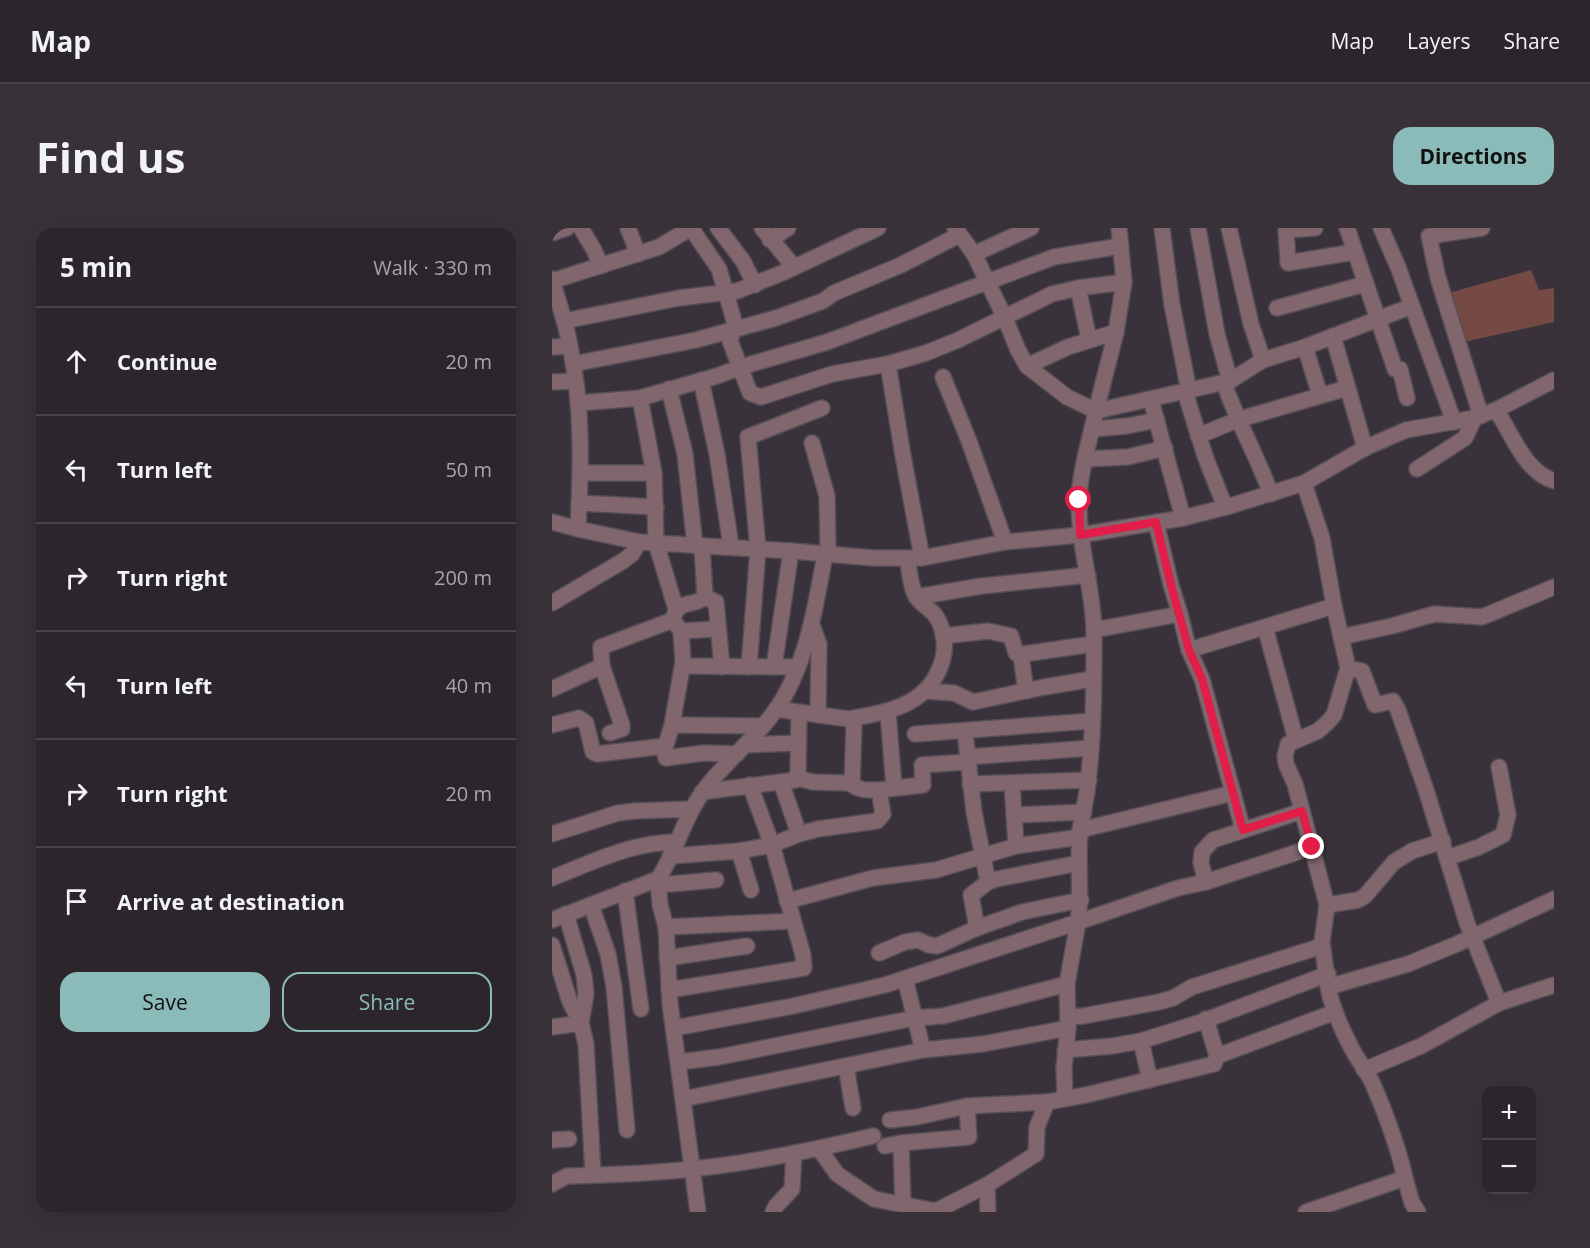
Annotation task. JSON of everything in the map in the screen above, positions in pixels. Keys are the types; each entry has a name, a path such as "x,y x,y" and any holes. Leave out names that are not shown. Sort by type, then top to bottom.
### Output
{"street":[{"path":"552,233 567,228"},
{"path":"581,228 601,266"},
{"path":"628,228 638,254"},
{"path":"578,529 581,473 579,403 570,346 552,280 659,247 691,228 719,268 735,324 730,341 750,393 761,397 832,374 888,364 926,353 1052,294 1124,282"},
{"path":"718,228 743,261 755,285"},
{"path":"788,228 766,234 794,267"},
{"path":"564,321 755,285 879,228"},
{"path":"974,254 1031,228"},
{"path":"1065,1098 1067,984 1081,900 1080,834 1089,780 1094,679 1094,637 1088,575 1080,535 1079,500 1085,459 1116,332 1124,282 1119,228"},
{"path":"1162,228 1187,392 1198,436 1225,507"},
{"path":"1198,228 1215,326 1237,420 1251,446 1271,494"},
{"path":"1229,228 1251,324 1263,360"},
{"path":"1315,228 1286,229 1288,263 1354,252"},
{"path":"1347,228 1395,369 1400,369 1407,398"},
{"path":"1381,228 1454,422"},
{"path":"1417,470 1465,438 1478,416 1438,278 1429,232 1482,228"},
{"path":"573,364 733,331 776,318 823,301 834,293 901,265 957,232 974,254 1027,366 1067,398 1096,411 1227,382 1263,360 1305,347 1412,306"},
{"path":"579,403 640,398 827,342 1054,256 1120,246"},
{"path":"1277,308 1365,284"},
{"path":"1078,288 1089,339"},
{"path":"1027,366 1089,339 1116,332"},
{"path":"1333,336 1365,448"},
{"path":"552,347 570,346"},
{"path":"1305,347 1320,394"},
{"path":"776,710 849,719 888,712 919,698 933,682 941,666 945,650 937,618 916,597 915,558 905,467 888,364"},
{"path":"943,377 969,441 1005,542"},
{"path":"701,380 717,454 731,546"},
{"path":"552,522 639,542 915,558 1005,542 1080,535 1183,518 1271,494 1304,483 1365,448 1406,430 1454,422 1496,410 1554,380"},
{"path":"552,382 575,381"},
{"path":"1198,436 1237,420 1347,388"},
{"path":"669,389 685,454 705,597"},
{"path":"640,398 654,473 656,543 677,620 683,662 672,725 664,751 666,758 798,743"},
{"path":"1151,400 1183,518"},
{"path":"749,667 758,549 748,437 822,408"},
{"path":"1496,410 1533,468 1554,481"},
{"path":"1093,429 1157,420"},
{"path":"698,1212 669,990 666,927 658,882 702,792 763,726 788,690 812,625 828,547 827,496 812,443"},
{"path":"1085,459 1118,459 1165,448"},
{"path":"581,473 654,473"},
{"path":"1304,483 1323,538 1334,606 1348,668 1334,715 1317,731 1288,744 1285,756 1327,905 1322,946 1335,1012 1350,1045 1371,1081 1399,1153 1409,1196 1418,1212"},
{"path":"579,503 656,507"},
{"path":"1156,522 1189,650 1202,679 1243,830"},
{"path":"552,603 623,561 632,554 639,542"},
{"path":"774,667 791,551"},
{"path":"916,597 982,586 1088,575"},
{"path":"1341,637 1434,614 1482,617 1554,587"},
{"path":"677,620 686,603 701,601 705,597"},
{"path":"705,597 716,602 722,667"},
{"path":"1189,650 1334,606"},
{"path":"1021,656 1180,614"},
{"path":"610,734 622,729 622,725 602,666 601,647 677,620 717,629"},
{"path":"812,625 819,644 818,715"},
{"path":"1265,627 1296,740"},
{"path":"943,636 988,632 1011,636 1016,653 1021,656 1026,691"},
{"path":"683,662 686,666 796,667"},
{"path":"552,689 602,666"},
{"path":"1348,668 1362,671 1375,705 1393,701 1418,765 1472,937 1499,1003"},
{"path":"924,691 954,693 973,702 1094,679"},
{"path":"552,878 640,845 673,849 739,851 772,845 799,834 877,820 883,814 886,789 888,712"},
{"path":"797,778 799,713"},
{"path":"552,725 579,718 585,723 593,752 597,754 665,746"},
{"path":"849,719 854,725 852,784"},
{"path":"915,734 1092,721"},
{"path":"672,725 763,726"},
{"path":"965,732 981,855 988,882"},
{"path":"702,792 797,778 813,782 852,784 855,788 863,790 886,789 923,784 922,765 1091,748"},
{"path":"1447,858 1479,847 1503,835 1508,815 1499,767"},
{"path":"970,783 1089,780"},
{"path":"782,782 799,834"},
{"path":"1012,783 1016,846"},
{"path":"669,990 804,968 803,955 772,845 750,785"},
{"path":"787,901 873,878 936,870 1016,846 1080,834 1233,794"},
{"path":"552,834 618,813 692,809"},
{"path":"1206,882 1201,863 1202,852 1206,845 1213,840 1302,811"},
{"path":"1014,815 1084,812"},
{"path":"1327,905 1358,900 1365,896 1394,862 1412,851 1443,841"},
{"path":"674,1028 834,998 905,979 1178,888 1206,882 1312,847"},
{"path":"739,851 751,890"},
{"path":"977,928 971,896 988,882 1079,863"},
{"path":"581,1023 586,994 585,985 559,917 625,891 658,882 716,880"},
{"path":"625,891 642,1009"},
{"path":"1065,1050 1141,1041 1328,980 1408,964 1554,899"},
{"path":"879,953 905,942 918,940 929,945 937,945 1022,912 1081,900"},
{"path":"591,905 608,954 614,987 627,1130"},
{"path":"666,927 793,921"},
{"path":"552,945 570,1002 581,1023 586,1044 593,1175"},
{"path":"667,958 747,946"},
{"path":"683,1099 923,1050 983,1044 1173,998 1192,987 1322,946"},
{"path":"905,979 923,1050"},
{"path":"679,1062 719,1057 915,1018 943,1016 1067,984"},
{"path":"1364,1070 1421,1046 1499,1003 1554,985"},
{"path":"1217,1056 1335,1012"},
{"path":"890,1120 917,1117 967,1106 1047,1102 1214,1064 1217,1056 1206,1019"},
{"path":"552,1027 581,1023"},
{"path":"1141,1041 1150,1080"},
{"path":"846,1066 853,1107"},
{"path":"820,1150 837,1174 874,1199 931,1211 941,1210 987,1185 1036,1154 1037,1127 1047,1102"},
{"path":"903,1205 893,1145 969,1137 967,1106"},
{"path":"552,1184 567,1176 692,1169 820,1150 837,1143 873,1136"},
{"path":"552,1140 569,1139"},
{"path":"773,1212 792,1189 794,1153"},
{"path":"1306,1212 1405,1178"},
{"path":"987,1185 988,1212"}],"shaded area":[{"path":"1531,270 1539,290 1554,288 1554,322 1464,342 1448,293"}],"route":[{"path":"1079,500 1080,535 1156,522 1189,650 1202,679 1243,830 1302,811 1312,847"}]}
